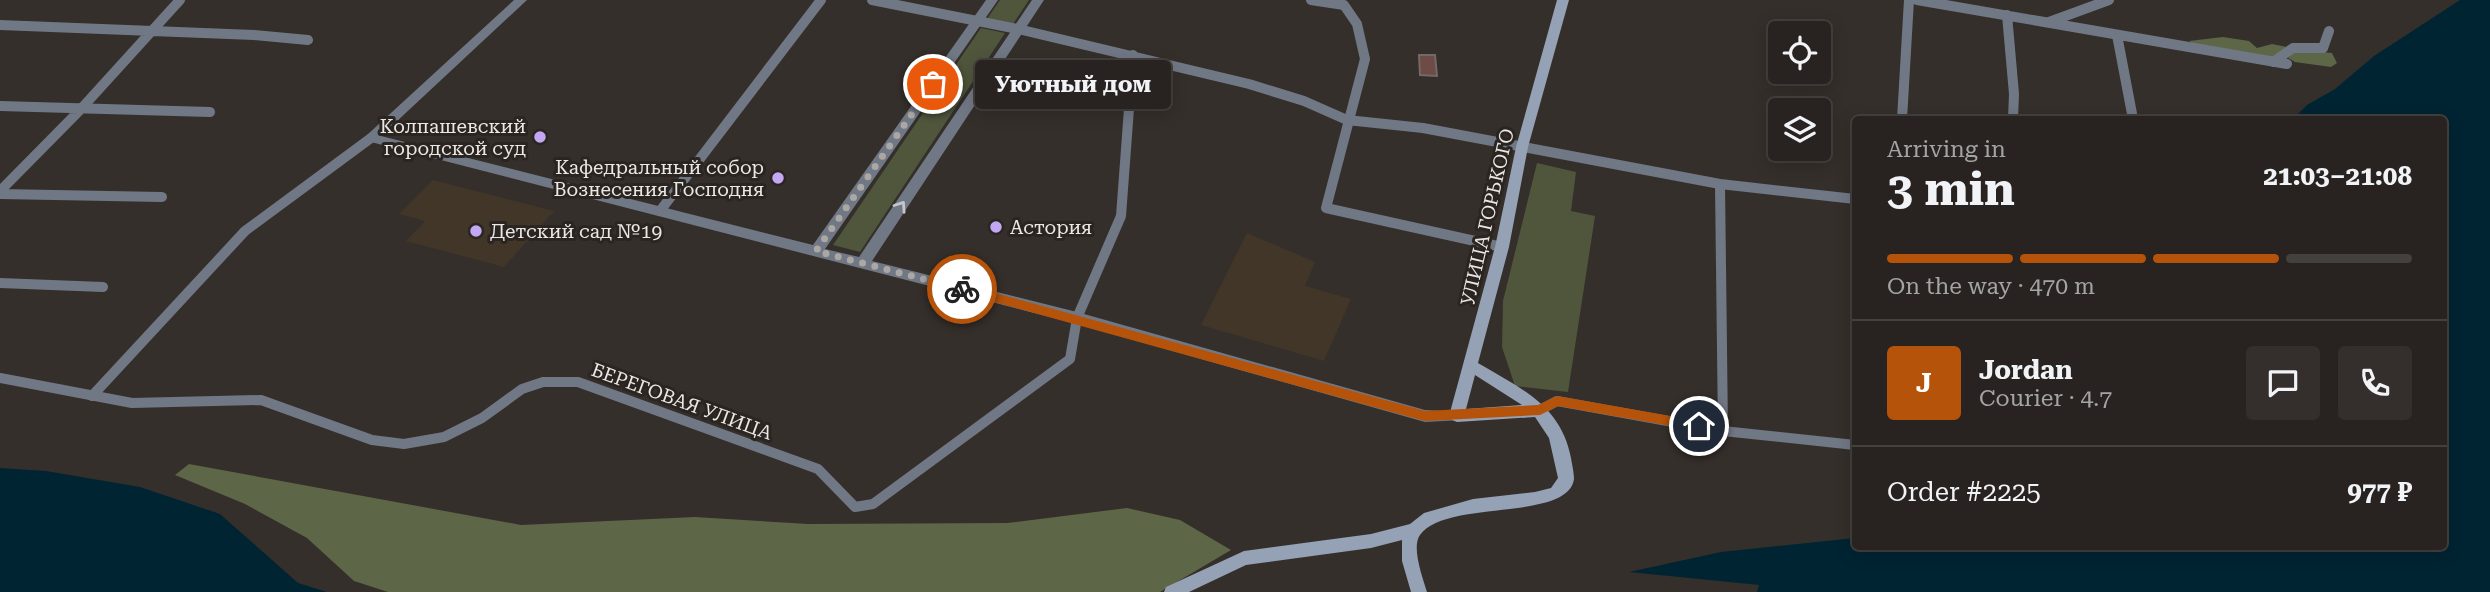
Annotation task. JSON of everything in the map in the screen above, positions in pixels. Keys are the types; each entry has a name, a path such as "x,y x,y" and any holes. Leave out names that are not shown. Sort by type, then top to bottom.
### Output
{"main road":[{"name":"УЛИЦА ГОРЬКОГО","path":"1457,416 1502,247 1522,147 1563,0"},
{"path":"1419,592 1410,557 1409,538 1414,530 1430,518 1473,506 1535,499 1556,493 1566,480 1558,434 1540,410 1472,366"},
{"path":"1457,416 1540,410"},
{"path":"1172,592 1244,558 1371,541 1414,530"}],"street":[{"path":"0,192 80,110 180,0"},
{"path":"92,396 245,231 371,138 521,0"},
{"path":"660,211 821,0"},
{"path":"872,0 1018,29 1249,84 1304,101 1347,120 1423,128 1720,184 1852,199"},
{"path":"816,251 992,0"},
{"path":"863,263 1038,0"},
{"path":"1311,0 1343,5 1357,24 1365,59 1326,208 1502,247"},
{"path":"1902,116 1909,0"},
{"path":"1917,0 2287,64"},
{"path":"2048,22 2109,0"},
{"path":"2007,15 2014,94 2013,116"},
{"path":"0,25 153,30 308,40"},
{"path":"2273,62 2293,48 2323,48 2329,31"},
{"path":"2117,35 2132,116"},
{"path":"1077,318 1121,216 1133,55"},
{"path":"0,106 210,112"},
{"path":"371,138 1077,318 1425,416 1457,416"},
{"path":"1720,184 1723,430"},
{"path":"0,192 162,197"},
{"path":"0,283 103,287"},
{"name":"БЕРЕГОВАЯ УЛИЦА","path":"0,378 132,403 261,400 372,440 404,444 444,437 482,418 522,389 543,382 578,382 818,469 855,507 873,504 1070,359 1077,318"},
{"path":"1540,410 1557,401 1723,430 1852,445"}],"shaded area":[{"name":"Детский сад №19","path":"433,180 554,211 504,267 406,241 425,221 399,214"},
{"path":"1247,233 1315,262 1305,286 1351,299 1324,361 1201,325"}],"green space":[{"path":"1000,0 1029,0 1013,24 987,19"},
{"path":"981,28 1005,33 860,252 833,245"},
{"path":"2223,37 2249,41 2257,48 2272,44 2287,47 2273,60 2198,47 2189,41"},
{"path":"2296,50 2332,53 2337,63 2331,67 2295,62 2288,58"},
{"path":"1537,163 1576,172 1571,211 1595,216 1568,392 1515,386 1502,347 1503,301"},
{"path":"189,464 521,525 695,517 808,524 1007,523 1127,508 1180,520 1231,550 1160,592 388,592 354,581 307,538 245,504 175,475"}],"water":[{"path":"2460,0 2490,0 2490,592 1757,592 1759,585 1629,572 1721,552 1852,538 1852,550 2447,550 2447,116 2296,116 2307,105 2335,89 2374,56"},
{"path":"0,468 46,471 140,487 220,514 298,583 327,592 0,592"}],"building":[{"path":"1419,55 1435,55 1437,76 1420,75"}],"way so far":[{"path":"933,84 816,251 962,289"}],"place":[{"name":"Уютный дом","path":"933,84"},
{"name":"Колпашевский городской суд","path":"540,137"},
{"name":"Кафедральный собор Вознесения Господня","path":"778,178"},
{"name":"Астория","path":"996,227"},
{"name":"Детский сад №19","path":"476,231"}],"route":[{"path":"962,289 1077,318 1425,416 1540,410 1557,401 1699,426"}]}
